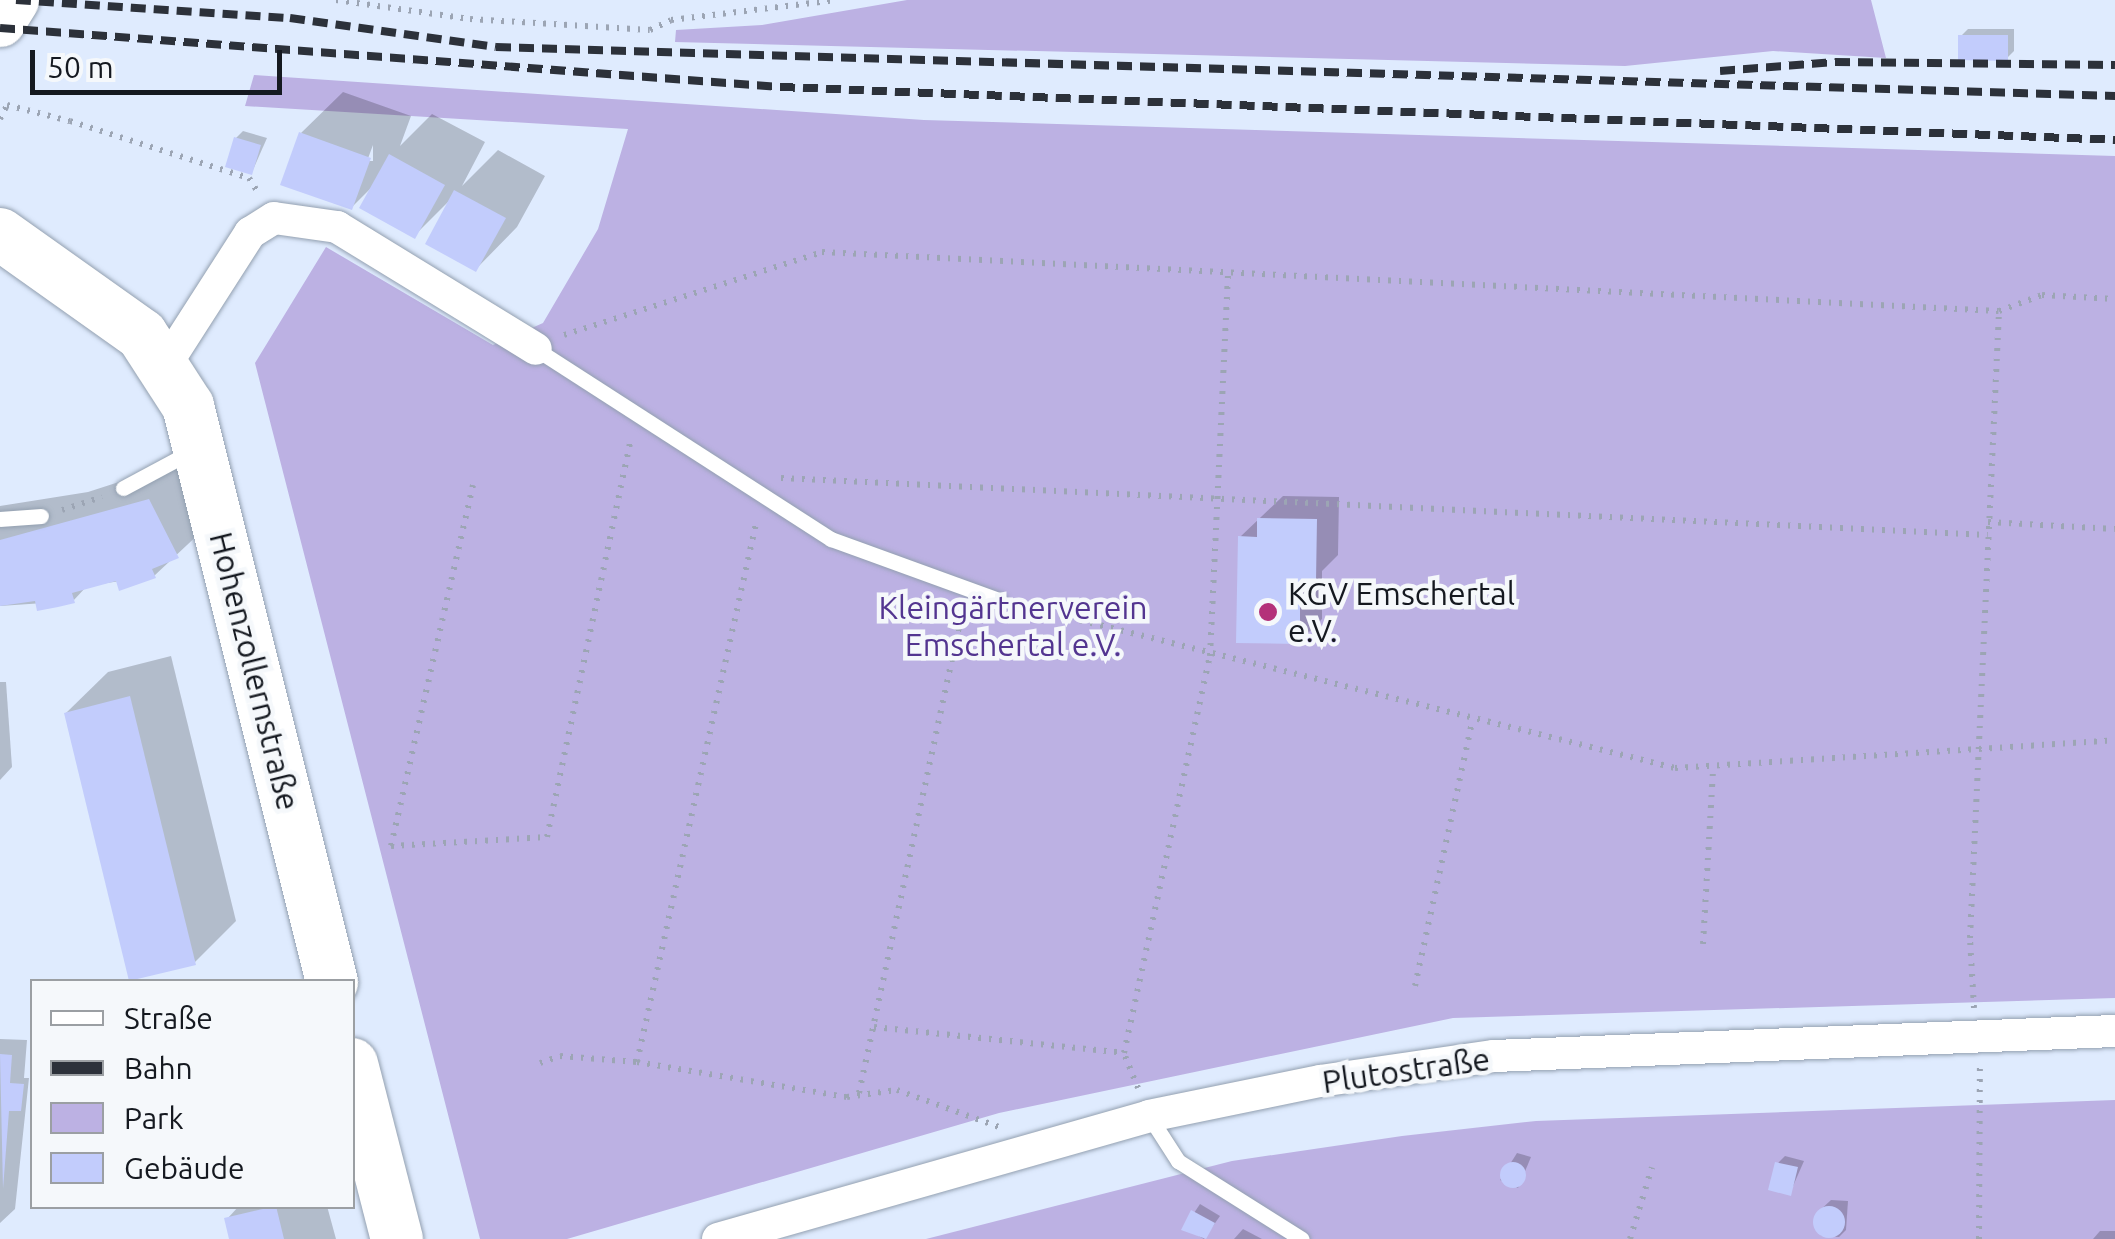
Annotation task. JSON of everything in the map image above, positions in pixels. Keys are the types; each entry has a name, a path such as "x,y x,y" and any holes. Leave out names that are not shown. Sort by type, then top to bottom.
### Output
{"main road":[{"path":"0,21 13,0"},
{"name":"Hohenzollernstraße","path":"0,234 114,310 166,364 201,447 331,979"},
{"path":"355,1076 397,1239"}],"street":[{"path":"166,364 250,233 274,218 337,226 536,349"},
{"name":"Plutostraße","path":"718,1239 1149,1116 1320,1081 1494,1056 2115,1032"}],"lane":[{"path":"536,349 831,539 999,600"},
{"path":"123,488 201,447"},
{"path":"0,519 42,516"},
{"path":"1149,1116 1178,1161 1302,1239"}],"path":[{"path":"336,0 470,20 650,30 671,20 837,0"},
{"path":"0,120 7,104 249,178 274,218"},
{"path":"536,349 822,252 1999,310 2042,295 2115,299"},
{"path":"1149,1116 1124,1052 1210,656 1228,272"},
{"path":"1979,1239 1980,1039 1969,983 1999,310"},
{"path":"473,485 392,846 547,837 636,412"},
{"path":"637,1062 763,495 773,478 1218,502 1988,534"},
{"path":"42,516 123,488"},
{"path":"1988,522 2115,529"},
{"path":"860,1093 968,588"},
{"path":"999,600 1616,758 1712,768 2115,740"},
{"path":"1414,986 1472,722"},
{"path":"1704,944 1712,768"},
{"path":"874,1027 1124,1052"},
{"path":"540,1063 560,1056 637,1062 846,1097 896,1090 958,1108 1034,1150"},
{"path":"1630,1239 1652,1167"}],"green space":[{"path":"907,0 1871,0 1886,58 1773,51 1625,66 675,42 676,30 762,25"},
{"name":"Kleingärtnerverein Emschertal e.V.","path":"254,75 924,120 2115,156 2115,998 1453,1018 999,1113 567,1239 480,1239 255,363 326,247 493,345 543,323 598,229 628,129 245,106"},
{"path":"2115,1100 2115,1239 926,1239 1232,1161 1402,1136 1536,1121"}],"building":[{"path":"1958,35 2008,35 2008,61 1958,60"},
{"path":"299,132 371,158 352,210 280,185"},
{"path":"234,137 261,145 252,175 225,167"},
{"path":"389,154 445,185 415,239 359,208"},
{"path":"454,190 506,218 476,272 425,244"},
{"path":"149,499 179,558 152,569 156,578 119,591 116,581 72,593 75,603 37,611 35,601 0,606 0,540"},
{"name":"KGV Emschertal e.V.","path":"1257,518 1317,519 1316,581 1300,581 1300,644 1236,643 1238,536 1257,537"},
{"path":"130,696 196,965 129,979 64,713"},
{"path":"0,1054 12,1055 10,1083 24,1084 21,1111 9,1111 3,1189"},
{"path":"1513,1162 1522,1166 1526,1175 1522,1184 1513,1188 1504,1184 1500,1175 1504,1166"},
{"path":"1775,1162 1798,1167 1791,1196 1768,1190"},
{"path":"1829,1206 1840,1211 1845,1222 1840,1233 1829,1238 1818,1233 1813,1222 1818,1211"},
{"path":"277,1209 284,1239 229,1239 224,1218"},
{"path":"1191,1210 1215,1223 1206,1239 1181,1230"}],"railway":[{"path":"16,0 290,18 496,47 2115,96"},
{"path":"0,28 780,87 2115,140"},
{"path":"1720,71 1835,62 2115,65"}],"place":[{"name":"KGV Emschertal e.V.","path":"1268,612"}]}
